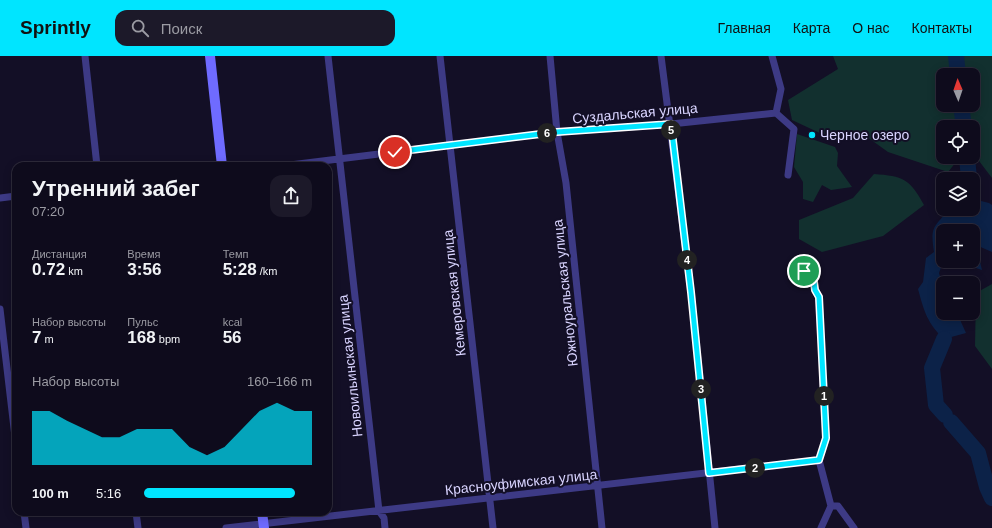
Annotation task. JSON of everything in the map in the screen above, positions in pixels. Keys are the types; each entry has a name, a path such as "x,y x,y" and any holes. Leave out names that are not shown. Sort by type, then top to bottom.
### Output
{"main road":[{"path":"210,56 222,162"},
{"path":"263,516 264,526"}],"street":[{"path":"85,56 97,162"},
{"name":"Новоильинская улица","path":"328,56 380,511 384,518 385,528"},
{"name":"Кемеровская улица","path":"440,56 493,528"},
{"name":"Южноуральская улица","path":"550,56 557,132 565,177 602,528"},
{"path":"661,56 671,124 691,292 715,528"},
{"path":"772,56 781,88 776,113 794,129 788,176"},
{"name":"Суздальская улица","path":"311,162 557,132 671,124 776,113"},
{"path":"0,198 12,196"},
{"path":"804,271 814,282 815,290 819,297 826,438 819,460 831,506 821,528"},
{"path":"0,309 12,411"},
{"name":"Красноуфимская улица","path":"226,528 264,526 819,460"},
{"path":"831,506 838,506 854,528"},
{"path":"24,516 26,528"},
{"path":"136,516 138,528"}],"green space":[{"path":"833,56 992,56 992,178 980,162 980,120 936,120 936,164 954,164 948,172 888,152 863,134 824,135 792,120 788,100 838,69"},
{"path":"797,134 835,147 838,153 837,166 852,187 831,190 822,185 813,202 803,199 803,182 794,167"},
{"path":"874,174 892,176 905,180 914,189 924,205 883,236 822,252 799,239 799,220 853,198"},
{"path":"992,284 992,369 975,346 975,320 980,320 980,291"}],"water":[{"path":"980,201 989,203 992,205 992,252 980,247 980,224 937,224 943,216 980,216"},
{"path":"936,225 936,268 941,268 939,273 940,276 936,276 936,320 960,320 966,333 944,339 930,322 922,304 918,289 923,282 926,258 934,252 934,228"},
{"path":"980,262 982,270 976,268 980,268"}],"waterway":[{"path":"956,56 957,68"},
{"path":"962,112 963,120"},
{"path":"968,164 968,172"},
{"path":"944,339 932,368 936,405 945,415"},
{"path":"951,422 978,453 987,487 992,498"}],"place":[{"name":"Черное озеро","path":"812,135"}],"route":[{"path":"395,152 557,132 671,124 691,292 709,473 819,460 826,438 819,297 815,290 814,282 804,271"}]}
